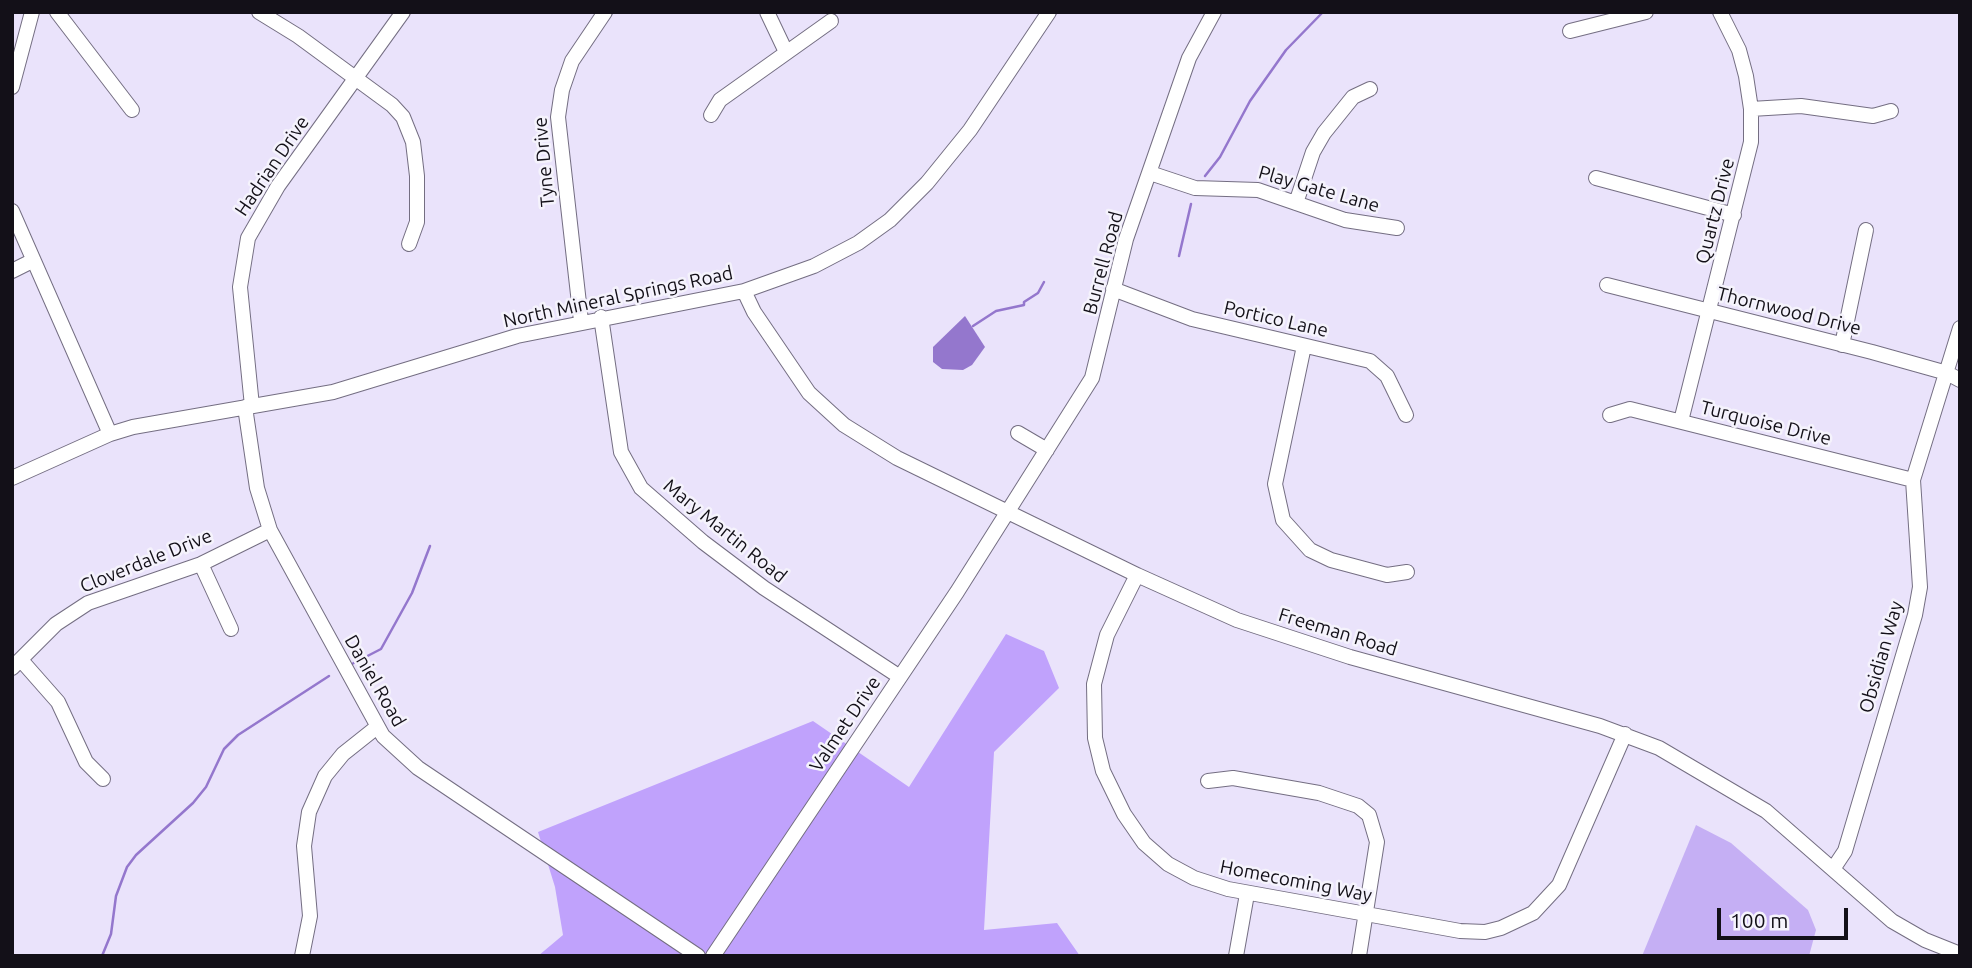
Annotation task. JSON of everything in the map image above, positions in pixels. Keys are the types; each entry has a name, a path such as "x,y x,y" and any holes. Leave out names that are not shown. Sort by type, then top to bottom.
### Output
{"street":[{"path":"12,88 32,12"},
{"path":"57,12 132,110"},
{"path":"259,12 356,78 398,111 409,128 417,176 417,222 409,244"},
{"name":"Hadrian Drive","path":"249,407 240,287 248,239 273,192 403,12"},
{"name":"Tyne Drive","path":"581,321 561,165 559,107 566,75 576,53 605,12"},
{"path":"767,12 786,52"},
{"name":"North Mineral Springs Road","path":"12,478 110,433 165,420 350,387 517,336 601,317 744,291 825,261 858,243 897,214 955,150 1049,12"},
{"name":"Burrell Road","path":"1007,512 1092,379 1126,239 1189,58 1214,12"},
{"path":"1570,31 1646,12"},
{"name":"Quartz Drive","path":"1681,421 1749,153 1751,109 1743,63 1720,12"},
{"path":"711,115 720,100 831,21"},
{"path":"1296,203 1313,152 1324,133 1353,97 1370,89"},
{"path":"1751,109 1801,106 1873,116 1891,111"},
{"name":"Play Gate Lane","path":"1150,173 1195,188 1250,189 1365,225 1397,228"},
{"path":"1596,178 1734,215"},
{"path":"12,211 110,433"},
{"path":"1842,345 1866,229"},
{"path":"12,271 32,261"},
{"name":"Thornwood Drive","path":"1608,285 1842,345 1944,373 1960,380"},
{"name":"Portico Lane","path":"1113,289 1192,319 1355,357 1377,366 1387,376 1406,415"},
{"name":"Freeman Road","path":"744,291 754,312 794,374 830,413 897,458 1136,575 1237,620 1291,639 1625,734 1682,760 1746,798 1788,828 1892,921 1925,940 1960,954"},
{"name":"Mary Martin Road","path":"601,317 621,452 641,488 703,542 764,589 900,677"},
{"name":"Obsidian Way","path":"1833,869 1845,851 1915,615 1920,587 1913,480 1960,328"},
{"path":"1304,346 1275,484 1283,520 1310,550 1331,560 1387,575 1406,572"},
{"name":"Daniel Road","path":"249,407 250,454 270,530 377,727 393,747 418,768 698,956"},
{"name":"Turquoise Drive","path":"1610,415 1630,409 1913,480"},
{"path":"1018,433 1047,450"},
{"name":"Valmet Drive","path":"713,956 1007,512"},
{"name":"Cloverdale Drive","path":"16,664 56,624 88,603 201,564 270,530"},
{"path":"201,564 231,629"},
{"name":"Homecoming Way","path":"1136,575 1107,635 1096,675 1094,725 1103,771 1124,814 1144,843 1168,864 1194,878 1247,894 1460,931 1485,932 1533,913 1559,885 1625,734"},
{"path":"16,664 58,702 86,762 103,779"},
{"path":"302,956 310,916 304,846 309,812 325,776 343,754 377,727"},
{"path":"1209,780 1233,778 1319,793 1358,806 1369,815 1377,842 1359,956"},
{"path":"1236,956 1247,894"}],"shaded area":[{"path":"965,316 985,347 972,365 963,370 942,369 933,362 933,347"},
{"path":"1006,634 1044,651 1059,688 994,752 984,930 1057,923 1080,956 538,956 563,935 555,887 538,832 813,721 909,787"},
{"path":"1696,825 1731,843 1808,910 1816,930 1809,956 1642,956"}],"waterway":[{"path":"1205,176 1220,157 1250,101 1286,50 1323,12"},
{"path":"1179,256 1191,204"},
{"path":"973,326 996,311 1024,305 1024,302 1038,293 1044,282"},
{"path":"350,665 381,649 412,593 430,546"},
{"path":"102,956 111,934 116,896 127,867 136,855 193,803 206,787 224,749 238,735 329,676"}]}
